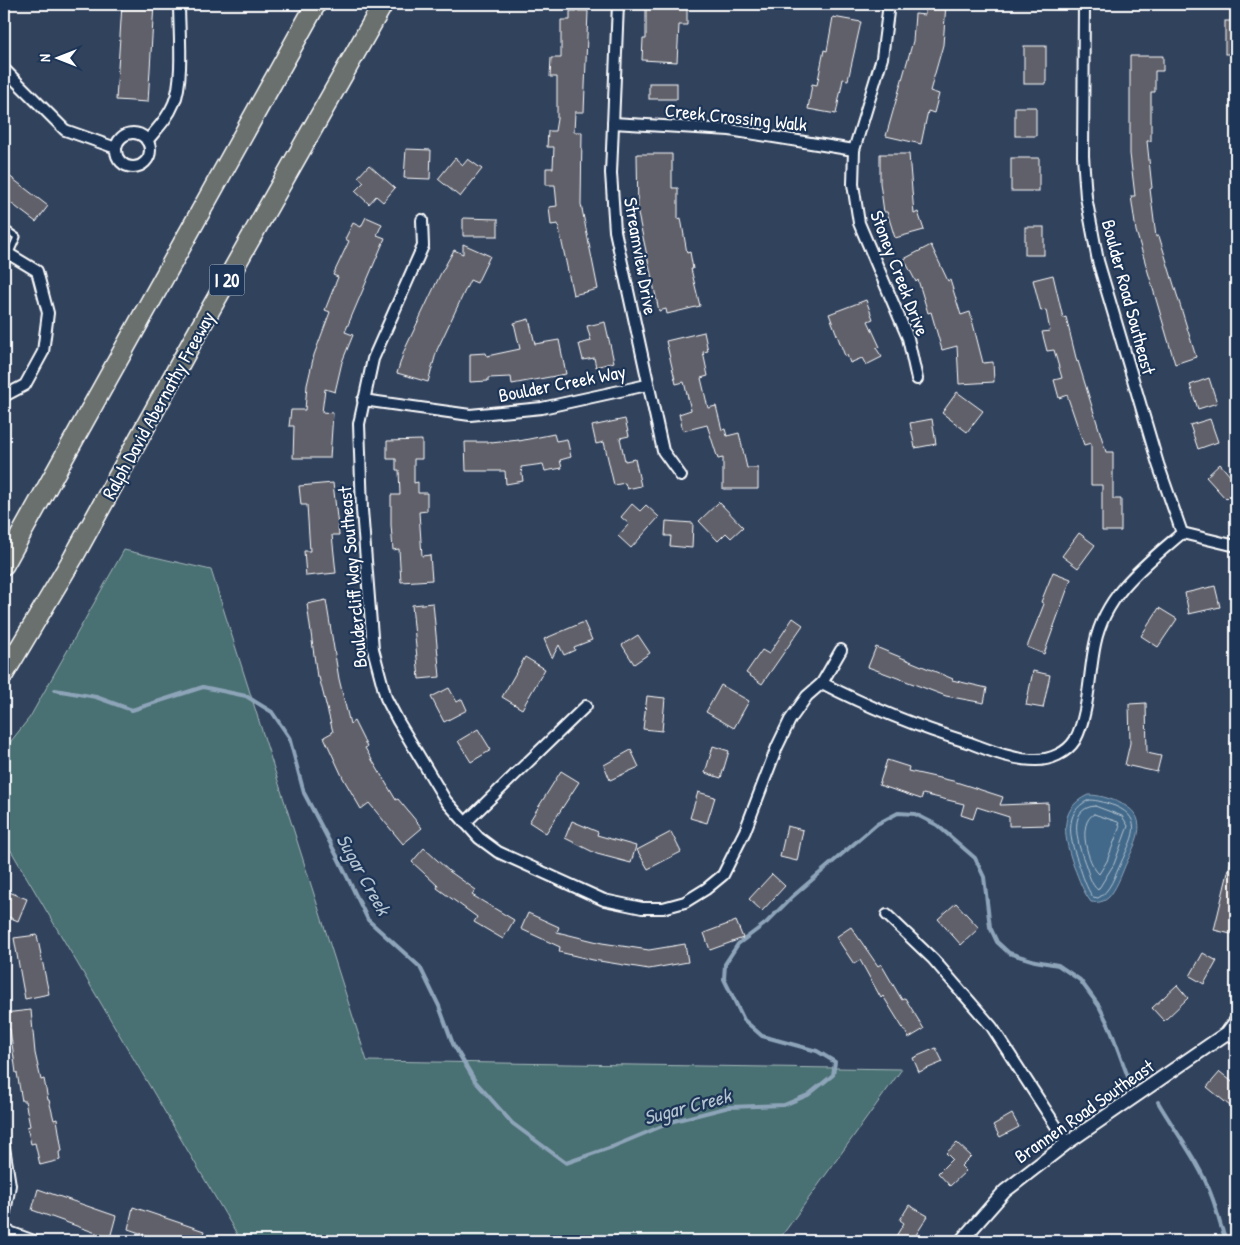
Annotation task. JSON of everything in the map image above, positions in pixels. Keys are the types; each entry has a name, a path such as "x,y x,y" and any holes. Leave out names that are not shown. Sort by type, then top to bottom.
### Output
{"highway":[{"path":"4,565 316,4"},
{"name":"Ralph David Abernathy Freeway","path":"4,674 73,558 192,342 383,4"}],"street":[{"path":"147,141 166,119 175,102 179,84 179,4"},
{"name":"Streamview Drive","path":"618,4 611,173 615,231 663,451 681,476"},
{"name":"Stoney Creek Drive","path":"889,4 882,58 854,150 854,184 859,223 908,338 917,379"},
{"name":"Boulder Road Southeast","path":"1084,4 1083,156 1093,237 1098,261 1158,464 1182,533"},
{"path":"4,69 66,130 116,148"},
{"name":"Creek Crossing Walk","path":"613,123 730,130 854,150"},
{"path":"128,134 140,134 147,141 150,153 147,160 140,166 133,167 122,164 118,159 116,148 118,142 128,134"},
{"name":"Bouldercliff Way Southeast","path":"422,220 423,246 373,359 363,400 359,424 362,501 373,649 379,677 386,698 398,721 437,788 465,823 498,852 604,900 642,908 663,908 685,902 706,889 723,874 746,831 777,747 790,720 807,696 822,683 841,650"},
{"path":"4,396 25,385 43,352 48,313 37,271 7,252"},
{"name":"Boulder Creek Way","path":"363,400 480,414 542,408 648,384"},
{"path":"822,683 865,705 908,723 1014,758 1038,760 1062,753 1075,741 1081,721 1095,641 1111,604 1130,579 1182,533 1236,546"},
{"path":"465,823 586,706"},
{"path":"887,915 933,959 992,1027 1067,1143"},
{"name":"Brannen Road Southeast","path":"961,1241 1005,1192 1067,1143 1232,1036 1236,1021"},
{"path":"4,1147 10,1185 4,1217"},
{"path":"4,1230 34,1241"}],"lane":[{"path":"4,228 17,237 7,252"}],"green space":[{"path":"124,550 211,570 367,1061 902,1069 778,1241 595,1241 583,1234 574,1241 241,1241 10,849 4,846 4,750 30,717"}],"water":[{"path":"1088,795 1103,797 1129,808 1135,814 1139,830 1134,847 1114,890 1105,900 1098,902 1091,902 1083,890 1074,867 1066,836 1067,817 1071,808"}],"building":[{"path":"122,4 154,4 148,102 116,100"},
{"path":"925,4 946,4 943,45 930,91 939,94 934,113 928,111 921,144 886,136 913,41 915,14 925,15"},
{"path":"646,5 687,5 687,25 679,25 677,62 642,60 643,39 646,39"},
{"path":"570,11 588,11 584,112 575,112 574,132 582,132 581,204 598,289 573,295 558,224 551,225 549,207 557,206 555,185 546,185 546,168 553,168 554,147 547,147 548,131 555,131 557,119 557,77 550,77 551,58 561,58 561,20 570,20"},
{"path":"833,17 861,22 848,80 843,79 836,114 808,109 812,84 817,85 824,50 827,51"},
{"path":"1225,21 1236,21 1236,54 1225,54"},
{"path":"1024,46 1046,46 1046,84 1024,84"},
{"path":"1130,56 1163,56 1163,71 1155,71 1155,92 1151,92 1151,141 1147,141 1152,188 1150,189 1156,237 1159,236 1196,357 1175,364 1136,231 1131,196 1135,196 1130,154"},
{"path":"649,83 677,83 677,99 649,99"},
{"path":"1015,107 1036,107 1036,136 1015,136"},
{"path":"406,149 431,150 430,179 404,178"},
{"path":"637,154 672,154 672,188 678,188 678,219 681,218 687,253 690,252 693,269 691,269 700,306 667,314 666,309 659,311 638,214"},
{"path":"880,154 909,154 914,214 918,212 924,230 895,238 887,212 884,212 880,183"},
{"path":"455,158 463,165 468,159 482,169 460,197 438,179"},
{"path":"1011,158 1039,158 1039,191 1011,191"},
{"path":"369,165 395,188 383,202 376,196 369,204 355,191 364,182 358,177"},
{"path":"4,172 48,206 36,222 4,198"},
{"path":"366,217 382,224 377,235 385,238 345,332 353,335 342,362 335,392 325,389 322,412 333,413 330,458 293,458 294,426 289,426 291,410 305,410 307,385 314,355 330,312 325,310 338,277 333,275 349,241 345,239 353,223 361,227"},
{"path":"463,218 498,219 498,236 463,236"},
{"path":"1025,227 1044,227 1044,255 1025,255"},
{"path":"463,244 490,256 477,283 470,280 437,350 428,382 397,373 404,351 440,275 454,250 463,254"},
{"path":"931,245 948,281 950,280 961,315 970,312 983,363 993,362 994,382 959,384 957,346 942,350 931,312 928,313 918,280 916,282 904,259"},
{"path":"1053,275 1063,318 1066,317 1077,362 1106,452 1113,452 1113,499 1121,499 1121,531 1102,531 1102,485 1091,485 1091,443 1084,445 1067,395 1059,398 1054,380 1062,378 1054,350 1047,351 1042,332 1050,331 1046,310 1041,311 1033,280"},
{"path":"866,300 873,319 868,321 880,347 876,348 882,357 866,365 862,358 850,363 847,355 845,356 829,314"},
{"path":"529,319 535,344 559,340 566,374 512,384 511,377 488,378 488,381 470,382 470,354 486,353 487,356 520,349 514,323"},
{"path":"605,322 614,362 596,367 594,358 583,360 579,344 591,341 587,326"},
{"path":"704,332 708,351 703,352 708,376 701,378 708,408 716,406 722,430 725,429 727,436 739,433 747,468 758,468 758,489 723,489 723,458 718,459 707,425 683,431 679,414 691,410 684,382 676,384 666,341"},
{"path":"1209,378 1217,403 1198,409 1190,385"},
{"path":"957,392 983,411 967,432 942,413"},
{"path":"625,419 629,436 620,438 625,461 635,459 641,486 627,489 625,483 614,485 604,442 596,444 592,426"},
{"path":"932,419 936,444 915,448 910,423"},
{"path":"1210,419 1218,442 1198,449 1190,425"},
{"path":"554,434 556,441 567,439 571,457 560,460 562,468 545,471 543,464 521,467 523,481 506,484 505,471 466,471 465,442 519,441"},
{"path":"422,440 422,459 414,459 414,483 418,482 418,493 427,493 427,511 419,512 422,556 430,555 432,580 401,582 399,549 393,550 391,525 391,495 400,495 399,470 396,470 396,459 387,459 387,441"},
{"path":"1220,464 1236,483 1236,489 1226,499 1206,477"},
{"path":"333,483 339,535 332,535 336,573 306,576 304,551 310,551 307,505 301,505 299,486"},
{"path":"719,502 743,527 731,538 726,533 718,541 699,521"},
{"path":"632,504 640,511 646,505 659,517 631,548 618,536 629,524 621,517"},
{"path":"666,521 693,523 692,548 670,546 671,536 665,536"},
{"path":"1079,533 1095,545 1078,568 1062,556"},
{"path":"1053,572 1071,579 1044,654 1027,647 1044,604 1041,602"},
{"path":"1215,586 1220,607 1189,614 1185,593"},
{"path":"326,600 339,679 350,724 354,721 367,747 365,748 396,800 398,799 422,828 403,844 369,803 361,809 343,778 324,737 333,732 319,677 317,677 307,604"},
{"path":"433,603 440,677 419,679 412,605"},
{"path":"1159,608 1177,619 1158,647 1141,636"},
{"path":"793,618 803,625 762,684 746,673 762,650 769,654"},
{"path":"584,622 592,640 574,647 575,650 564,655 559,645 552,658 544,639"},
{"path":"638,635 650,653 634,664 622,645"},
{"path":"876,647 952,680 987,688 984,703 946,696 868,667"},
{"path":"525,657 545,669 522,709 502,697"},
{"path":"1033,671 1050,675 1043,708 1026,705"},
{"path":"721,685 749,701 734,728 706,712"},
{"path":"449,688 457,702 462,699 467,710 444,722 431,697"},
{"path":"647,696 665,698 662,731 643,729"},
{"path":"1146,703 1147,753 1161,756 1157,772 1125,765 1130,743 1129,704"},
{"path":"478,729 491,750 471,762 458,741"},
{"path":"713,746 729,751 721,778 705,773"},
{"path":"631,750 639,767 610,780 604,765"},
{"path":"887,760 909,767 908,771 953,781 1003,797 1000,805 1048,803 1049,825 1009,826 1009,817 977,807 973,819 961,815 964,804 923,794 921,799 879,785"},
{"path":"561,771 579,782 546,833 529,822"},
{"path":"698,792 715,797 707,823 690,818"},
{"path":"572,821 598,832 597,835 636,846 631,863 597,854 565,838"},
{"path":"787,826 803,830 797,861 780,857"},
{"path":"671,832 681,852 648,869 637,850"},
{"path":"424,848 449,871 476,890 472,895 514,920 503,939 474,922 477,917 437,888 438,886 412,862"},
{"path":"1232,856 1236,857 1236,919 1231,934 1214,930"},
{"path":"772,874 785,886 762,911 749,899"},
{"path":"4,890 27,899 18,921 4,915"},
{"path":"956,903 979,928 961,945 938,919"},
{"path":"528,913 559,927 557,932 602,943 649,950 685,944 688,962 649,969 593,960 559,952 560,947 521,929"},
{"path":"736,921 743,938 710,950 704,933"},
{"path":"851,927 878,966 881,964 902,1000 905,998 924,1029 909,1038 883,996 881,998 860,960 854,964 836,937"},
{"path":"37,935 49,994 25,999 14,938"},
{"path":"1203,953 1217,961 1204,984 1190,976"},
{"path":"1177,985 1188,998 1164,1021 1152,1008"},
{"path":"31,1010 35,1053 41,1080 44,1079 54,1120 57,1119 62,1151 59,1152 60,1160 40,1165 35,1143 31,1144 27,1127 30,1126 25,1101 22,1101 16,1073 10,1029 4,1029 4,1013"},
{"path":"936,1048 943,1062 919,1072 913,1058"},
{"path":"1220,1072 1236,1085 1236,1111 1207,1087"},
{"path":"1012,1114 1019,1127 1000,1137 993,1125"},
{"path":"957,1143 971,1156 961,1166 966,1171 950,1186 938,1173 952,1159 946,1153"},
{"path":"38,1189 116,1216 110,1238 32,1210"},
{"path":"909,1205 928,1216 912,1241 893,1241 904,1223 900,1220"},
{"path":"133,1207 204,1231 201,1241 163,1241 128,1229"}],"waterway":[{"name":"Sugar Creek","path":"55,690 96,697 132,710 203,687 246,696 272,712 289,737 304,793 368,920 420,967 439,1006 453,1044 475,1081 512,1123 566,1163 612,1147 674,1121 729,1107 784,1105 808,1095 833,1075 835,1062 817,1051 762,1036 744,1020 724,979 725,964 738,944 766,923 792,897 877,824 898,813 915,814 937,825 975,858 984,877 990,927 997,942 1009,953 1035,961 1058,965 1080,980 1099,1006 1110,1028 1128,1077"},
{"name":"Sugar Creek","path":"1158,1102 1201,1172 1212,1197 1224,1235 1227,1241 1229,1241"}]}
